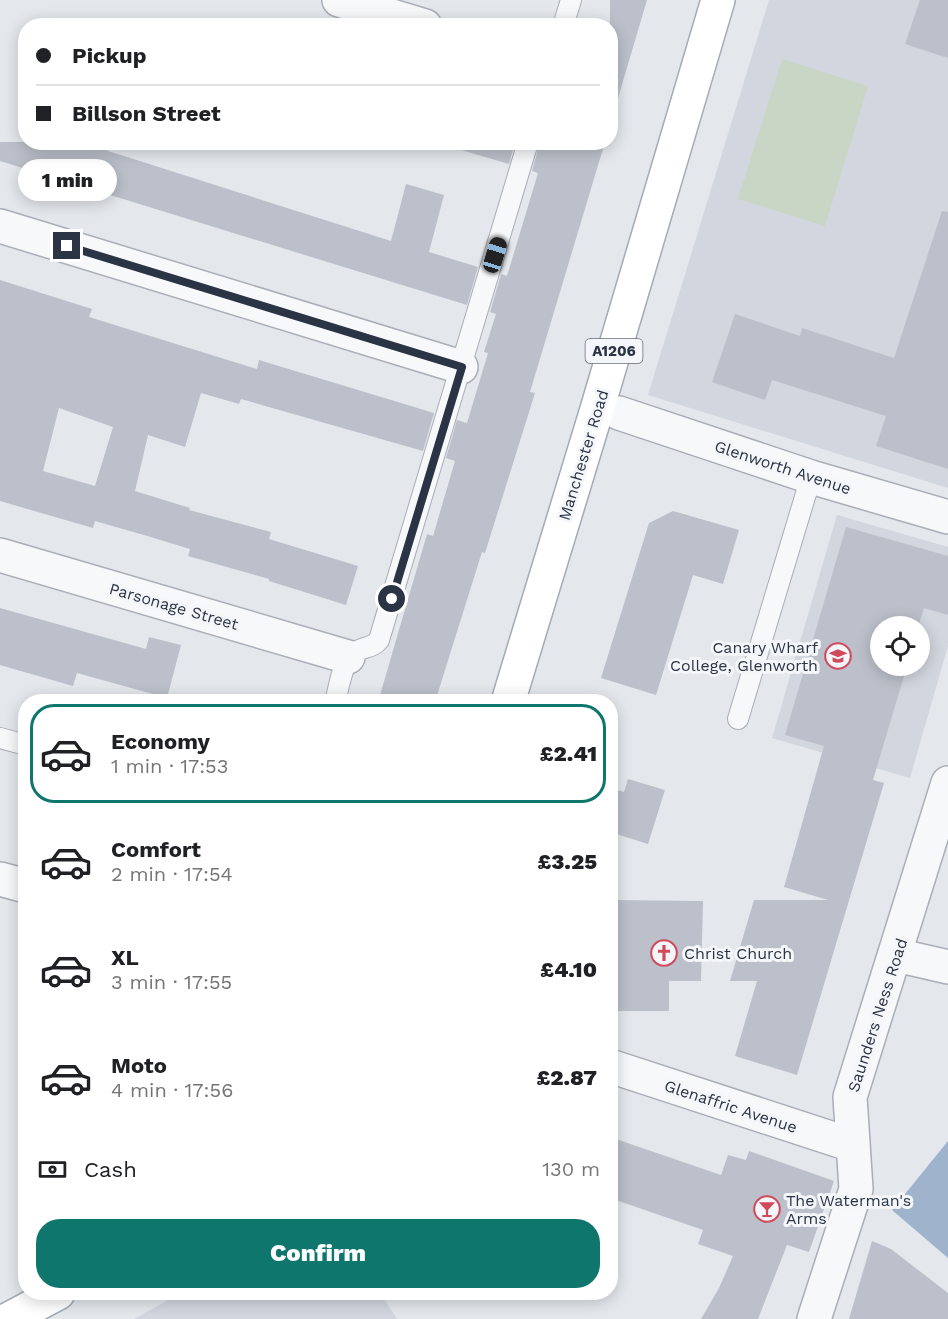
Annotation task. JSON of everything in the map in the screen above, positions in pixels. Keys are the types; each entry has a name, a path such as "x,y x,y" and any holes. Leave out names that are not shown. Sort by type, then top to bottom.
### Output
{"main road":[{"name":"Manchester Road","path":"510,694 718,0"},
{"path":"9,1319 44,1300"}],"street":[{"path":"339,0 399,18"},
{"path":"0,225 462,367"},
{"name":"Glenworth Avenue","path":"619,413 811,477 948,517"},
{"name":"Parsonage Street","path":"0,555 348,657"},
{"name":"Saunders Ness Road","path":"814,1319 856,1189 850,1098 948,783"},
{"path":"0,879 18,884"},
{"path":"896,955 948,968"},
{"name":"Glenaffric Avenue","path":"618,1069 852,1145"}],"lane":[{"path":"565,18 571,0"},
{"path":"337,694 348,657 361,648 375,645 379,640 526,150"},
{"path":"738,719 811,477"},
{"path":"0,738 18,743"}],"shaded area":[{"path":"769,0 948,0 948,488 648,395"},
{"name":"Canary Wharf College, Glenworth","path":"837,515 948,547 948,646 910,778 772,738"},
{"path":"168,1300 385,1300 397,1319 134,1319"}],"green space":[{"path":"782,59 868,86 825,226 738,199"}],"water":[{"path":"948,1141 948,1258 892,1210"}],"building":[{"path":"610,0 647,0 618,98 618,18 610,18"},
{"path":"920,0 948,0 948,58 905,44"},
{"path":"0,142 18,142 18,150 105,150 391,241 406,184 444,195 429,252 478,267 467,305 0,161"},
{"path":"461,150 513,150 509,164"},
{"path":"538,150 603,150 530,392 535,393 438,694 380,694 427,534 433,536 455,461 446,458 457,420 467,423 488,353 484,352 496,314 490,312 501,274 507,276 538,173 532,171"},
{"path":"942,211 948,212 948,469 876,446 886,416 772,380 765,400 712,382 735,314 800,336 802,328 894,358"},
{"path":"0,280 92,309 89,317 257,369 259,360 434,413 423,451 241,399 239,404 201,393 185,447 148,435 135,491 190,508 189,510 271,532 269,539 358,566 346,605 269,581 269,579 188,556 190,549 144,535 95,521 93,528 0,501","holes":["59,408 113,427 95,486 43,471"]},
{"path":"673,511 739,530 723,584 693,575 656,695 601,678 649,523"},
{"path":"846,527 948,556 948,615 924,608 921,616 870,616 870,676 904,676 873,780 884,783 797,1075 735,1056 757,981 730,981 754,900 828,900 784,887 824,746 785,735"},
{"path":"0,608 146,649 149,637 181,645 168,694 153,694 77,673 73,686 0,665"},
{"path":"628,779 665,790 648,844 618,835 618,790 624,792"},
{"name":"Christ Church","path":"618,900 703,901 701,981 669,981 669,1011 618,1011"},
{"path":"618,1140 721,1175 728,1155 746,1160 749,1151 834,1181 809,1252 787,1245 758,1319 701,1319 719,1288 733,1256 698,1244 703,1230 618,1201"},
{"path":"872,1241 891,1249 948,1293 948,1319 849,1319"}],"place":[{"name":"Canary Wharf College, Glenworth","path":"838,656"},
{"name":"Christ Church","path":"664,953"},
{"name":"The Waterman's Arms","path":"767,1209"}],"route":[{"path":"67,246 462,367 392,599"}]}
